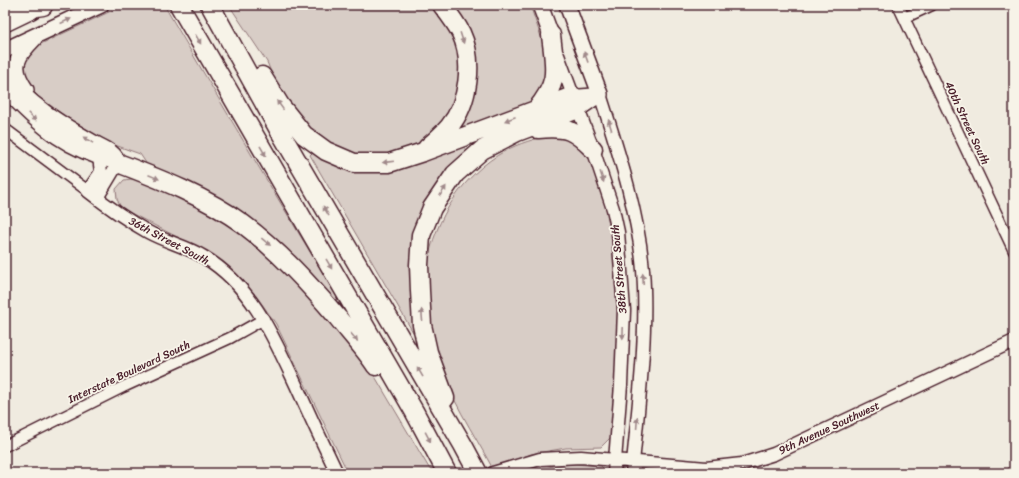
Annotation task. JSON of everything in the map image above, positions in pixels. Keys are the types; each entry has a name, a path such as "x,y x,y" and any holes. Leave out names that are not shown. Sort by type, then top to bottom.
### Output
{"highway":[{"path":"179,5 414,411 445,469"},
{"path":"210,5 283,137 478,473"},
{"path":"423,152 450,126 461,106 467,85 468,58 462,34 442,5"},
{"path":"5,12 44,6"},
{"path":"225,33 261,75 280,105 304,135 326,151 354,163 389,163 536,110 576,102"},
{"path":"536,110 548,95 553,82 554,70 551,35"},
{"path":"466,450 428,352 422,325 419,265 422,235 432,208 455,174 482,150 576,102"},
{"path":"517,132 540,129 562,129 576,133 593,150"},
{"path":"118,163 166,182 208,203 242,223 275,250 322,300 368,354 394,392 414,411"}],"main road":[{"path":"5,50 101,5"},
{"name":"38th Street South","path":"540,5 551,35"},
{"name":"38th Street South","path":"567,5 600,94"},
{"path":"5,24 44,6"},
{"path":"38,107 22,84 16,72 16,63 21,51 39,34"},
{"path":"5,74 24,96 38,107 93,143 114,154 118,163"},
{"path":"5,89 37,121 64,142 99,157 118,163"},
{"path":"576,102 600,94"}],"street":[{"name":"40th Street South","path":"898,5 1014,251"},
{"path":"904,18 932,5"},
{"name":"38th Street South","path":"551,35 593,150 618,232 624,310 621,385 614,473"},
{"name":"38th Street South","path":"600,94 631,199 643,269 644,300 633,467"},
{"name":"36th Street South","path":"5,129 113,211 149,232 204,257 234,281 264,319 336,473"},
{"path":"93,195 101,172 99,157"},
{"path":"93,195 118,163"},
{"name":"Interstate Boulevard South","path":"5,446 123,387 228,339 264,319"},
{"name":"9th Avenue Southwest","path":"493,473 540,459 581,457 615,460 633,467 706,468 724,467 759,459 1014,341"}],"shaded area":[{"path":"124,5 164,5 254,159 347,313 344,317 312,278 150,169 140,154 112,144 69,119 39,97 24,82 22,60 32,48"},
{"path":"229,5 432,5 449,23 458,40 462,80 448,120 411,150 390,157 346,154 307,129 279,92 267,62"},
{"path":"449,5 530,5 548,57 549,76 540,99 460,133 455,128 468,105"},
{"path":"550,135 565,136 589,154 606,205 617,258 620,307 611,437 601,447 566,448 531,454 493,469 454,399 436,355 426,297 427,265 431,248 444,215 453,199 476,172 510,148"},
{"path":"461,145 470,153 426,210 419,332 414,334 310,155 314,151 338,164"},
{"path":"138,178 226,217 280,260 367,363 432,473 348,473 276,324 257,297 237,275 208,253 121,208 117,199 116,189 124,180"},
{"path":"573,464 601,466 608,473 524,473 553,466"}]}
